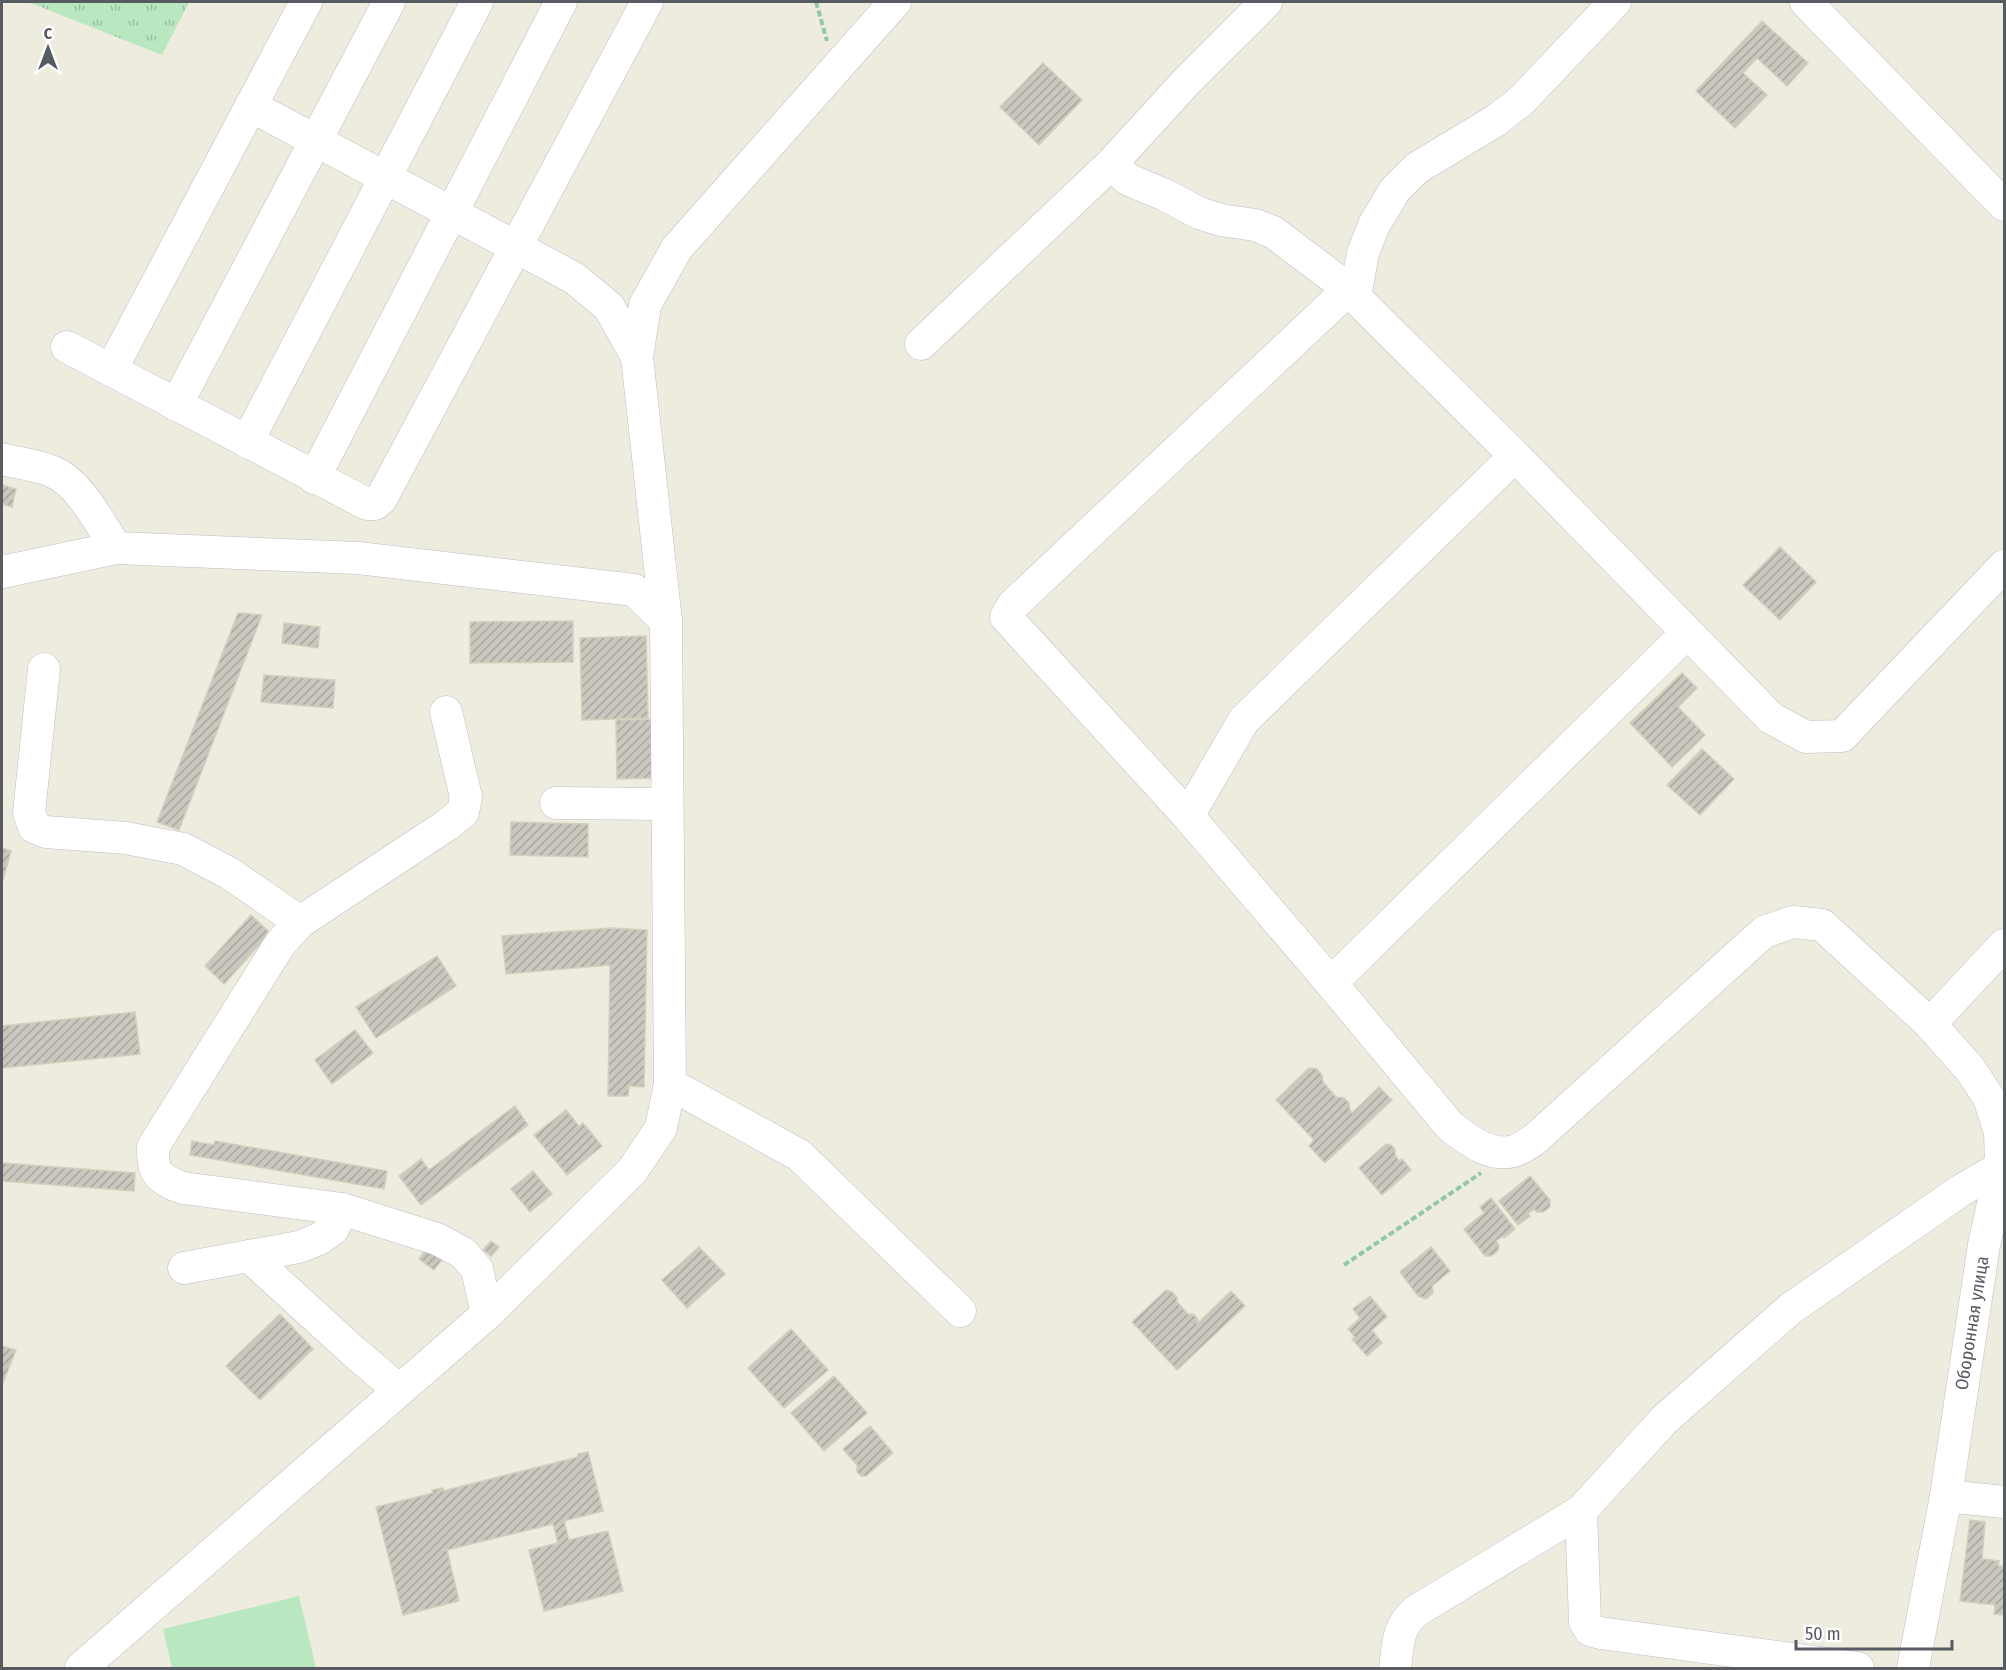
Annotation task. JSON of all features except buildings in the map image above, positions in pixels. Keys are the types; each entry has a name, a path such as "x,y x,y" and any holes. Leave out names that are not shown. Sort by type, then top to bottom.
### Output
{"street":[{"path":"111,370 306,2"},
{"path":"176,405 389,2"},
{"path":"247,442 477,2"},
{"path":"314,478 561,2"},
{"path":"67,347 314,478 367,504 375,504 381,499 647,2"},
{"path":"81,1668 487,1314 632,1171 661,1128 669,1084 666,621 638,357 645,305 677,248 895,2"},
{"path":"921,344 1112,163 1186,81 1266,2"},
{"path":"1514,1151 1491,1151 1468,1140 1450,1126 1188,816 1006,617 1013,605 1352,293 1374,225 1395,190 1417,168 1521,102 1615,2"},
{"path":"1806,2 2004,205"},
{"path":"251,106 574,278 609,307 638,357"},
{"path":"1112,163 1127,179 1199,213 1221,220 1255,225 1273,232 1352,293 1771,718 1806,737 1842,736 2004,566"},
{"path":"1188,816 1244,720 1515,456"},
{"path":"2,459 52,471 67,480 79,493 116,548"},
{"path":"2,572 116,548 358,558 634,590 666,621"},
{"path":"1331,983 1687,633"},
{"path":"44,669 29,813 34,826 46,832 126,838 183,849 229,873 300,922"},
{"path":"446,712 466,797 463,812 447,825 300,922 280,944 153,1147 153,1164 162,1181 183,1188 342,1209 436,1239 463,1253 477,1269 487,1314"},
{"path":"556,803 667,804"},
{"name":"Оборонная улица","path":"1514,1151 1535,1139 1764,932 1793,922 1822,926 1920,1015 1970,1069 1989,1098 2002,1130 1994,1246 1913,1668"},
{"path":"1920,1015 2004,945"},
{"path":"669,1084 799,1155 960,1311"},
{"path":"1395,1668 1401,1630 1406,1620 1416,1611 1581,1511 1664,1420 1790,1309 1960,1191 2001,1167"},
{"path":"184,1268 299,1247 319,1239 333,1229 342,1209"},
{"path":"249,1256 399,1390"},
{"path":"1946,1496 2004,1503"},
{"path":"1581,1511 1585,1622 1590,1630 1600,1634 1858,1668"}],"path":[{"path":"816,2 826,39 839,64"},
{"path":"1344,1265 1514,1151"}],"green space":[{"path":"28,2 189,2 162,55"},
{"path":"299,1596 316,1668 172,1668 163,1629"}]}
